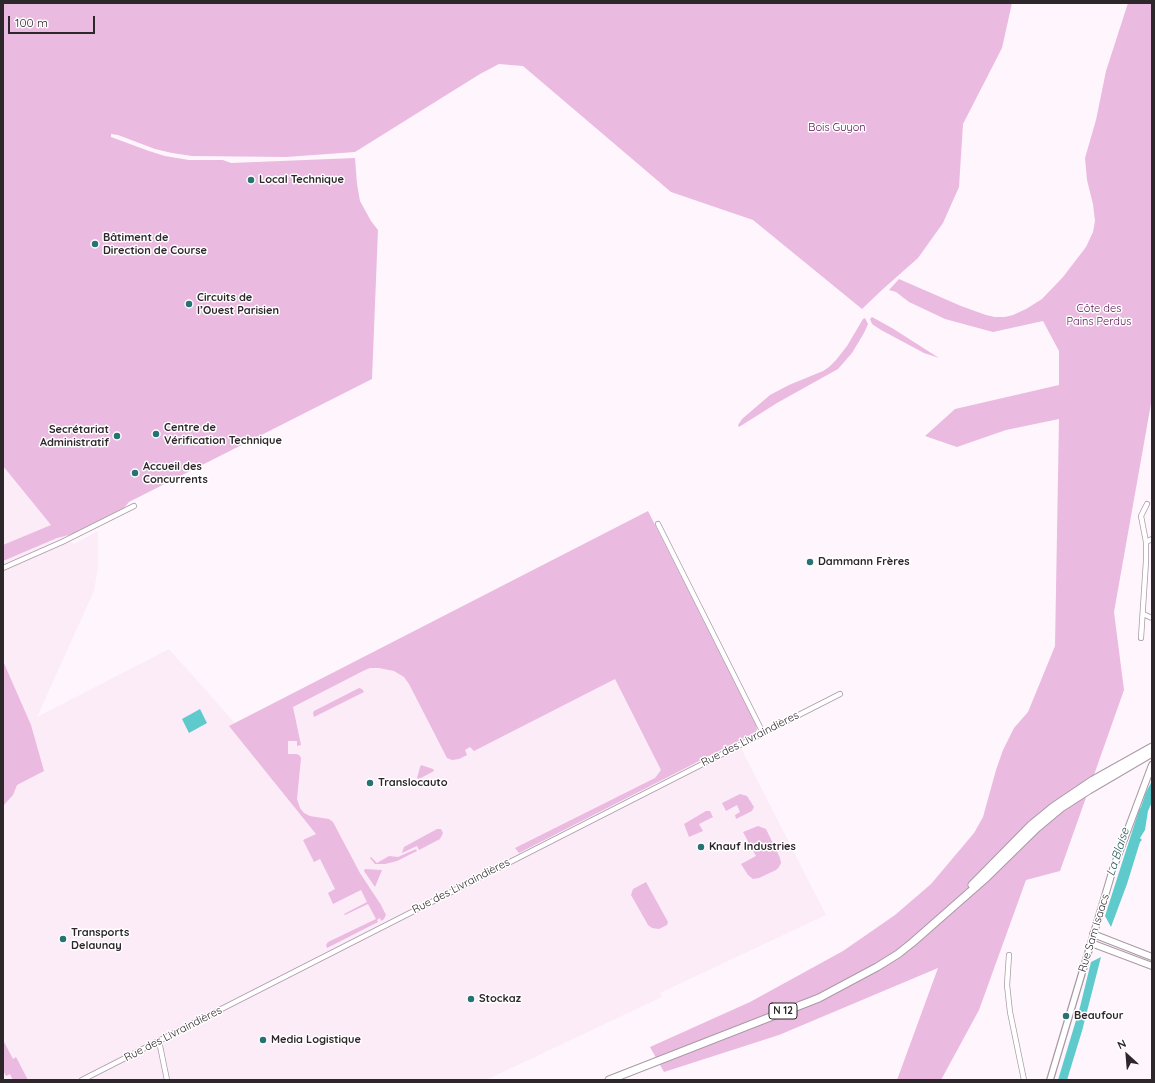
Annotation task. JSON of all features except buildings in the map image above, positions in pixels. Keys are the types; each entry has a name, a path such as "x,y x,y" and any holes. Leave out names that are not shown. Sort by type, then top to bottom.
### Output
{"main road":[{"name":"N 12","path":"943,916 1031,825 1053,807 1093,780 1152,747"},
{"name":"N 12","path":"609,1080 819,998 898,954 987,877 1037,828 1061,808 1152,753"},
{"name":"Rue Sam Isaacs","path":"1091,943 1113,869 1152,765"},
{"path":"1093,934 1152,957"},
{"path":"1091,943 1152,966"}],"street":[{"path":"1141,638 1146,542 1141,516 1147,504"},
{"path":"3,568 68,539 134,506"},
{"path":"658,524 763,732"},
{"path":"1146,542 1152,539"},
{"path":"1143,614 1152,618"},
{"name":"Rue des Livraindières","path":"82,1080 840,694"},
{"name":"Rue Sam Isaacs","path":"1050,1080 1091,943"},
{"path":"1009,955 1007,985 1010,1012 1024,1080"},
{"path":"159,1041 167,1080"}],"shaded area":[{"path":"3,466 51,525 74,544 98,531 98,568 94,591 37,717 169,649 235,723 584,544 699,769 741,748 826,915 660,993 662,997 486,1080 3,1080"}],"green space":[{"name":"Bois Guyon","path":"3,3 1012,3 1002,48 963,124 959,187 943,223 918,258 862,309 753,220 671,192 523,66 499,64 480,74 355,152 286,157 192,156 155,149 118,135 111,134 111,137 149,151 165,156 189,160 223,160 231,163 355,158 360,201 371,221 378,230 372,379 129,502 124,508 73,534 57,538 3,561 3,545 51,525 3,466"},
{"name":"Côte des Pains Perdus","path":"1128,3 1152,3 1152,398 1114,612 1124,690 1060,871 1026,880 979,1010 941,1080 897,1080 938,968 779,1035 664,1072 650,1047 750,1002 843,951 895,915 931,884 974,833 983,817 1003,750 1014,728 1028,712 1055,646 1059,419 1006,430 957,447 925,436 955,409 1059,385 1059,351 1043,321 993,332 945,319 909,302 896,292 889,290 899,279 961,306 986,315 1005,317 1026,309 1042,299 1063,277 1086,247 1093,232 1095,221 1093,204 1087,180 1085,158 1096,120 1106,71"},
{"path":"872,317 939,358 924,353 881,330 872,324 870,319"},
{"path":"865,318 868,324 864,333 852,353 838,369 777,403 739,427 738,425 742,419 770,395 829,367 847,346"},
{"path":"648,511 756,725 756,732 519,853 515,848 655,778 661,770 615,679 474,751 470,747 465,750 467,755 459,759 452,760 447,758 404,677 394,671 379,668 370,668 363,671 293,707 301,745 297,746 297,741 288,741 288,754 297,754 301,758 297,799 300,808 304,813 310,816 329,819 333,822 360,873 386,915 381,921 380,918 377,920 378,922 327,948 326,945 328,942 376,919 368,904 345,915 344,914 367,902 361,890 333,904 328,893 335,889 320,859 314,862 303,840 316,834 229,726"},
{"path":"3,661 31,725 44,771 17,785 13,795 3,806"},
{"path":"359,688 364,692 314,717 314,711"},
{"path":"421,765 433,769 434,771 419,779 417,778"},
{"path":"740,794 747,796 754,807 752,811 736,819 735,815 740,812 737,805 726,811 722,803"},
{"path":"706,811 710,811 713,817 699,824 703,831 689,837 684,824"},
{"path":"758,826 766,829 781,863 776,870 759,878 753,879 748,875 741,864 756,856 743,832"},
{"path":"437,829 441,829 443,833 440,839 419,850 417,846 402,853 404,847"},
{"path":"416,849 417,851 397,861 385,864 375,864 370,858 371,857 377,863 389,856 398,857"},
{"path":"365,869 382,870 375,887 364,871"},
{"path":"646,882 668,922 667,925 659,929 652,928 648,925 631,895 633,889"},
{"path":"3,1040 13,1059 16,1057 28,1080 13,1080 10,1074 6,1076 3,1070"}],"water":[{"path":"200,709 207,723 189,733 182,719"},
{"path":"1152,781 1152,802 1148,811 1145,830 1140,838 1142,840 1140,842 1127,884 1111,927 1105,916 1139,810"},
{"path":"1101,957 1082,1031 1067,1080 1058,1080 1080,1007 1091,962"}],"place":[{"name":"Local Technique","path":"251,180"},
{"name":"Bâtiment de Direction de Course","path":"95,244"},
{"name":"Circuits de l’Ouest Parisien","path":"189,304"},
{"name":"Centre de Vérification Technique","path":"156,434"},
{"name":"Secrétariat Administratif","path":"117,436"},
{"name":"Accueil des Concurrents","path":"135,473"},
{"name":"Dammann Frères","path":"810,562"},
{"name":"Translocauto","path":"370,783"},
{"name":"Knauf Industries","path":"701,847"},
{"name":"Transports Delaunay","path":"63,939"},
{"name":"Stockaz","path":"471,999"},
{"name":"Beaufour","path":"1066,1016"},
{"name":"Media Logistique","path":"263,1040"}],"water label":[{"name":"La Blaise","path":"1118,852"}]}
